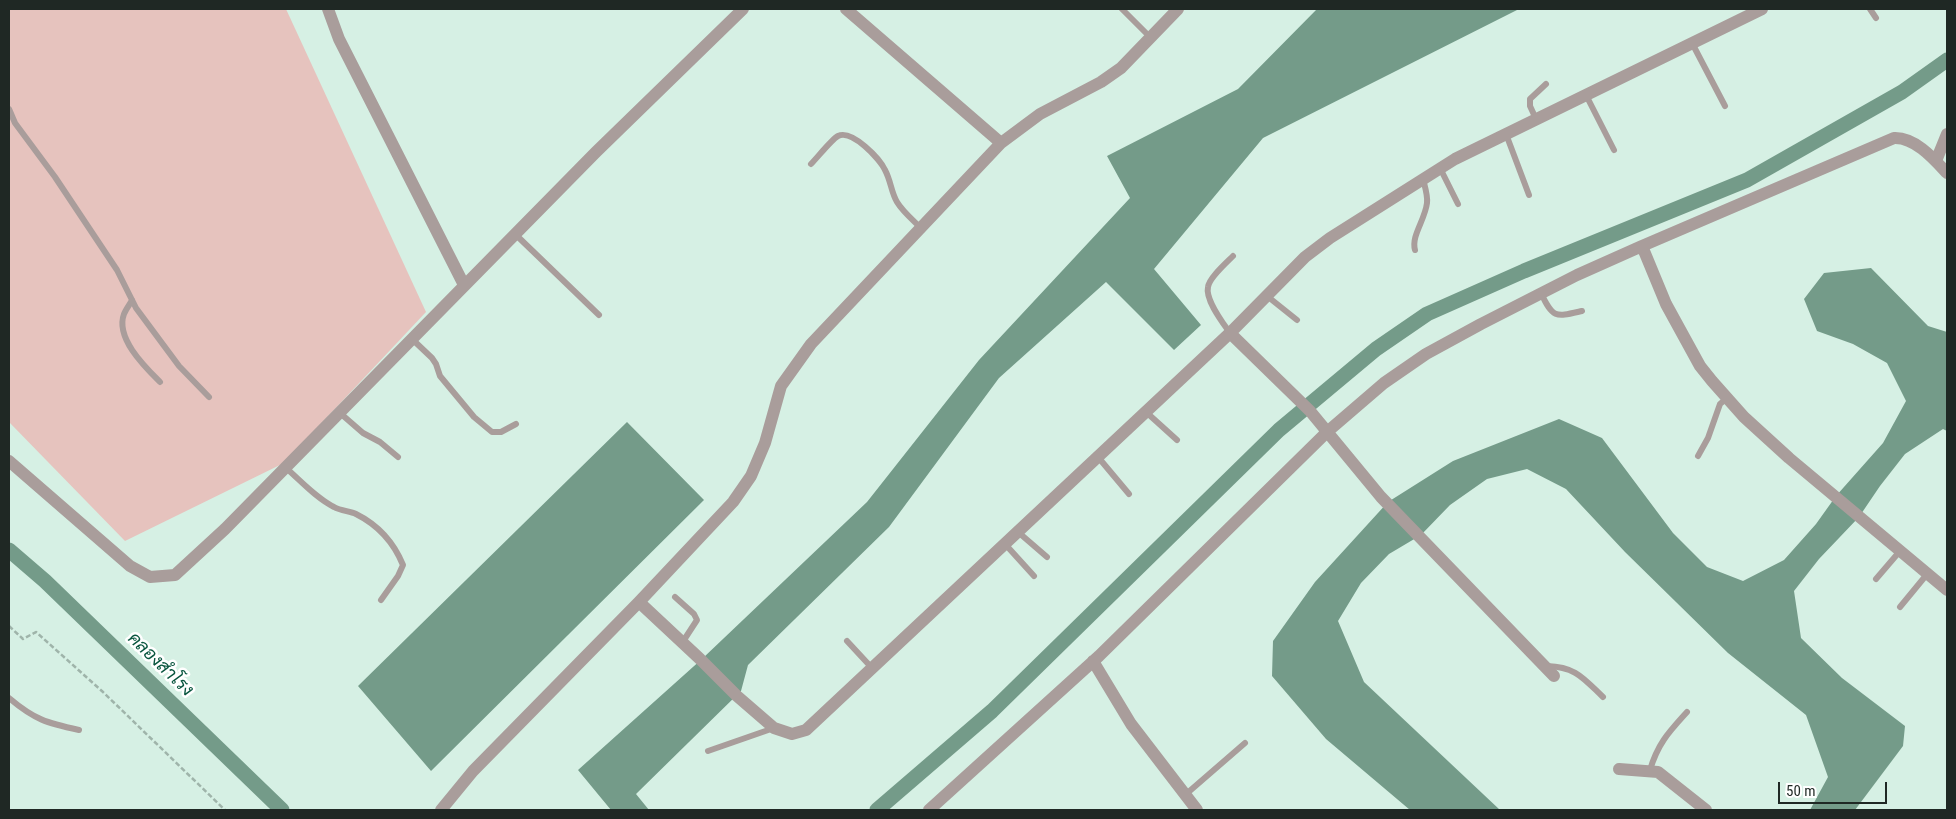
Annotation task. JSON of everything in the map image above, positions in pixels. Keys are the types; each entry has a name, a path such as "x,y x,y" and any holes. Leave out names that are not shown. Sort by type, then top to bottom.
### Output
{"street":[{"path":"328,9 339,39 464,285"},
{"path":"9,461 130,566 150,577 175,574 226,529 464,285 743,9"},
{"path":"846,9 1002,143"},
{"path":"442,810 473,771 639,602 733,502 752,476 765,443 781,386 811,344 1002,143 1040,114 1101,82 1121,68 1178,9"},
{"path":"639,602 682,644 700,658 737,696 774,728 792,734 806,730 1230,333 1305,257 1330,238 1455,159 1762,9"},
{"path":"1936,161 1947,134"},
{"path":"929,810 1093,661 1210,549 1327,432 1384,383 1426,354 1541,293 1642,246 1894,138 1901,138 1911,142 1936,161 1947,173"},
{"path":"1642,246 1666,304 1700,366 1727,398 1744,417 1789,458 1947,590"},
{"path":"1230,333 1310,411 1381,497 1554,676"},
{"path":"1093,661 1131,724 1195,810"},
{"path":"1619,769 1658,772 1706,810"}],"lane":[{"path":"1122,9 1151,38"},
{"path":"1870,9 1876,18"},
{"path":"1692,42 1725,106"},
{"path":"1536,120 1530,106 1530,100 1546,84"},
{"path":"1586,95 1614,150"},
{"path":"9,109 15,123 55,177 117,270 132,300 179,366 210,397"},
{"path":"1506,134 1528,195"},
{"path":"811,164 838,136 845,135 856,138 873,153 885,168 890,181 891,192 898,204 921,228"},
{"path":"1440,168 1458,204"},
{"path":"1415,250 1414,240 1424,220 1428,200 1423,179"},
{"path":"515,234 599,315"},
{"path":"1230,333 1211,303 1207,287 1233,256"},
{"path":"1541,293 1553,314 1560,316 1582,310"},
{"path":"1266,296 1297,320"},
{"path":"132,300 124,315 123,326 128,342 136,358 160,382"},
{"path":"412,339 432,358 440,376 474,418 492,432 501,432 516,424"},
{"path":"1698,456 1708,438 1720,404 1727,398"},
{"path":"1146,412 1178,440"},
{"path":"340,413 363,433 380,442 398,457"},
{"path":"1098,457 1129,494"},
{"path":"286,468 324,501 336,508 356,514 377,528 396,549 403,565 398,576 381,600"},
{"path":"1018,532 1047,558"},
{"path":"1005,544 1034,576"},
{"path":"1876,579 1900,551"},
{"path":"1900,607 1928,573"},
{"path":"675,597 694,614 697,620 682,644"},
{"path":"847,641 872,668"},
{"path":"1544,666 1562,667 1577,673 1603,697"},
{"path":"9,698 22,710 44,723 79,730"},
{"path":"1650,770 1660,744 1687,712"},
{"path":"708,751 774,728"},
{"path":"1185,795 1245,743"}],"path":[{"path":"9,626 22,639 36,632 103,692 226,810"}],"shaded area":[{"path":"9,9 286,9 426,312 284,463 125,541 9,422"},
{"path":"1317,9 1519,9 1263,138 1154,269 1201,325 1174,350 1106,282 999,378 889,527 748,665 741,691 636,794 649,810 611,810 578,770 703,658 867,502 979,360 1130,198 1107,156 1238,89"},
{"path":"1871,268 1928,326 1947,332 1947,431 1943,429 1905,454 1859,517 1819,559 1794,591 1801,638 1842,678 1905,726 1903,746 1855,810 1810,810 1828,777 1806,715 1728,653 1625,552 1566,489 1527,469 1487,479 1450,505 1421,535 1389,554 1361,583 1338,621 1364,682 1500,810 1410,810 1326,739 1272,676 1273,641 1315,582 1388,502 1453,461 1559,419 1602,438 1673,533 1707,567 1743,581 1784,560 1816,524 1836,496 1883,443 1906,401 1887,363 1853,344 1817,331 1804,299 1824,273"},
{"path":"627,422 704,500 431,771 358,686"}],"waterway":[{"path":"877,810 992,711 1279,430 1376,349 1427,314 1524,271 1747,180 1902,92 1947,60"},
{"name":"คลองสำโรง","path":"9,550 45,581 282,810"}]}
